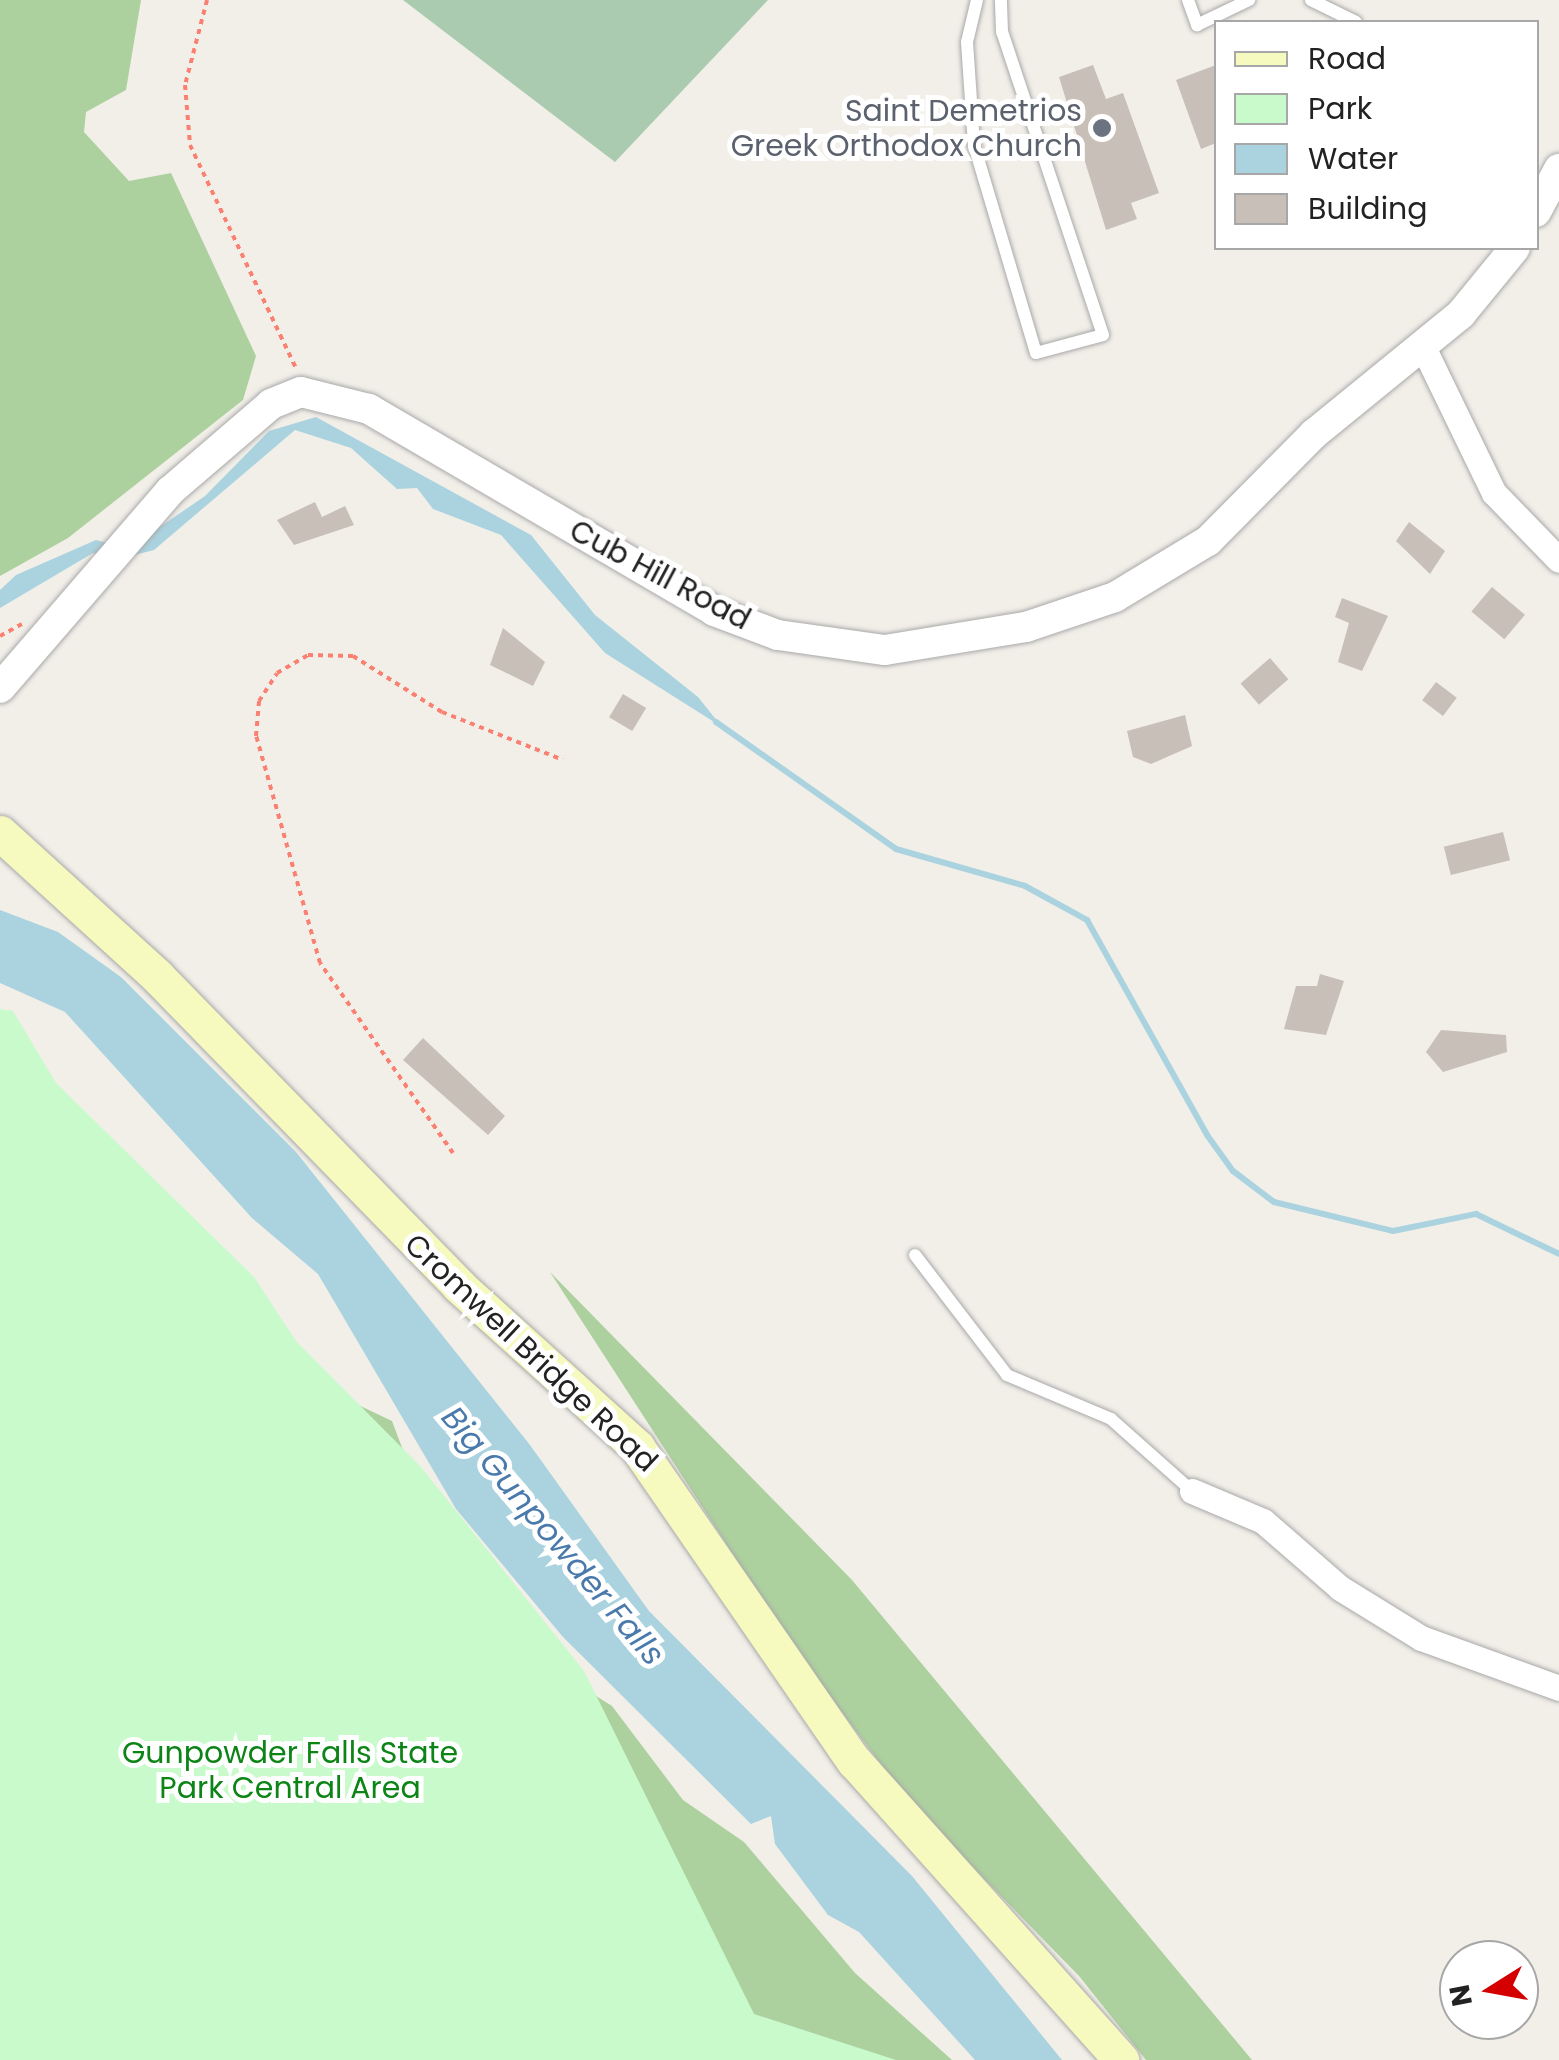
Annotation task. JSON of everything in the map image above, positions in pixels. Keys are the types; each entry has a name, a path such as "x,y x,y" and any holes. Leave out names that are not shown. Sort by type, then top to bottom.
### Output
{"main road":[{"name":"Cromwell Bridge Road","path":"7,833 459,1286 638,1448 843,1747 1122,2060"}],"street":[{"path":"1539,204 1559,169"},
{"name":"Cub Hill Road","path":"322,393 714,611 815,644 885,650 1026,627 1147,581 1220,531 1314,434 1423,347 1513,250"},
{"path":"1423,347 1494,494 1559,560"},
{"path":"0,688 114,549 246,423 322,393"},
{"path":"1192,1492 1263,1522 1340,1588 1420,1638 1559,1688"}],"lane":[{"path":"977,0 967,42 974,146 1036,352 1103,335 1002,32 1001,0"},
{"path":"1188,0 1198,25 1249,0"},
{"path":"1311,0 1352,20"},
{"path":"915,1256 1007,1376 1111,1420 1192,1492"}],"path":[{"path":"208,0 185,85 190,145 293,354 322,393"},
{"path":"454,1154 320,962 256,736 259,701 277,673 308,655 353,656 442,712 564,760"}],"green space":[{"path":"0,0 141,0 126,90 86,112 84,132 129,181 171,173 256,356 243,400 68,538 0,576"},
{"path":"403,0 768,0 615,162"},
{"name":"Gunpowder Falls State Park Central Area","path":"0,1009 13,1011 56,1083 254,1277 296,1341 421,1467 584,1671 754,2014 896,2060 0,2060"},
{"path":"0,1030 333,1393 392,1421 427,1514 558,1672 612,1706 683,1800 744,1842 855,1973 952,2060 644,2060"},
{"path":"550,1272 852,1580 1252,2060 1146,2060 1079,1976 910,1803 795,1650"}],"water":[{"path":"316,417 531,535 595,615 698,697 722,727 605,653 501,535 433,509 417,488 397,489 351,448 295,430 154,550 119,559 93,553 0,608 0,590 16,575 96,540 129,548 205,496 269,431"},
{"name":"Big Gunpowder Falls","path":"0,910 58,932 121,977 296,1152 530,1445 649,1611 912,1876 1062,2060 975,2060 859,1932 828,1915 775,1844 771,1816 751,1824 563,1637 456,1509 318,1274 252,1218 65,1012 0,983"}],"building":[{"name":"Saint Demetrios Greek Orthodox Church","path":"1093,65 1106,99 1123,93 1159,193 1131,203 1137,219 1106,230 1059,77"},
{"path":"1214,66 1214,144 1201,149 1176,80"},
{"path":"315,502 322,517 345,506 354,525 294,545 277,520"},
{"path":"1409,522 1445,551 1430,574 1396,541"},
{"path":"1492,587 1525,615 1504,639 1471,612"},
{"path":"1342,598 1388,616 1362,671 1338,662 1349,623 1335,617"},
{"path":"503,628 545,662 533,686 490,665"},
{"path":"1270,658 1288,679 1259,705 1241,684"},
{"path":"1436,682 1457,698 1443,716 1422,700"},
{"path":"623,694 646,708 632,731 609,717"},
{"path":"1185,715 1192,746 1151,764 1133,757 1127,731"},
{"path":"1503,832 1510,860 1451,875 1444,847"},
{"path":"1320,974 1344,981 1326,1035 1284,1029 1296,986 1317,986"},
{"path":"1441,1030 1506,1035 1507,1052 1443,1072 1426,1052"},
{"path":"423,1038 505,1116 488,1135 403,1060"}],"waterway":[{"path":"716,722 896,849 1025,886 1087,920 1207,1135 1233,1171 1274,1202 1393,1231 1476,1214 1559,1254"}],"place":[{"name":"Saint Demetrios Greek Orthodox Church","path":"1102,128"}]}
